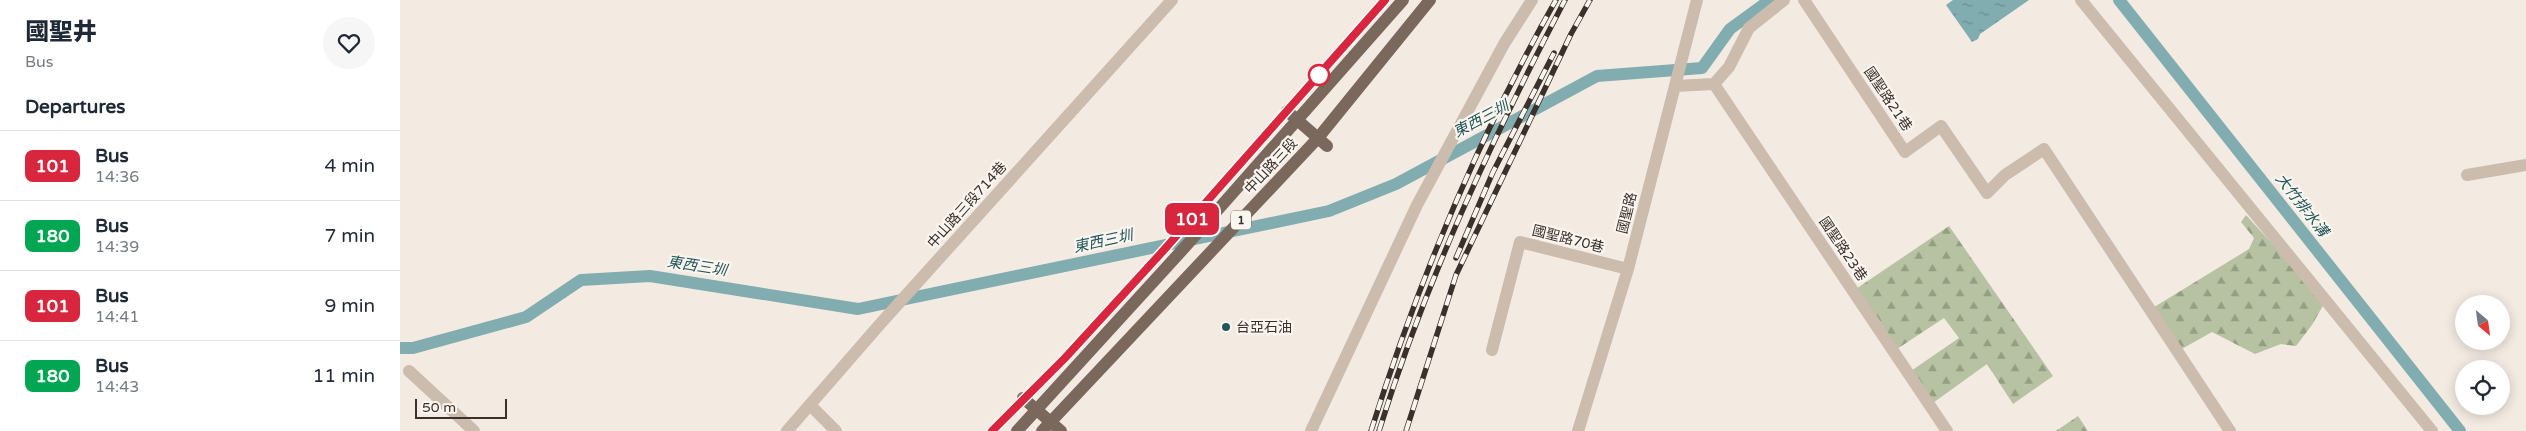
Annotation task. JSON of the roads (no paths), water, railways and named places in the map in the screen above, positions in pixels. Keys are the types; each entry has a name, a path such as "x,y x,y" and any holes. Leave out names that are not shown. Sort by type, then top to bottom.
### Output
{"main road":[{"name":"中山路三段","path":"1017,431 1298,120 1403,0"},
{"name":"中山路三段","path":"1046,426 1322,142 1430,0"},
{"path":"1287,112 1322,142"},
{"path":"1023,398 1037,409 1046,426 1061,431"}],"street":[{"name":"中山路三段714巷","path":"787,431 930,268 1172,0"},
{"path":"1311,431 1417,205 1504,44 1532,0"},
{"name":"國聖路","path":"1578,431 1628,269 1697,0"},
{"path":"1675,86 1714,84 1729,67 1749,28 1784,0"},
{"name":"國聖路21巷","path":"1804,0 1905,152 1941,126 1987,192 2005,175 2044,149 2230,431"},
{"path":"2081,0 2432,431"},
{"name":"國聖路23巷","path":"1714,84 1947,431"},
{"path":"2467,175 2526,165"},
{"name":"國聖路70巷","path":"1492,350 1520,242 1628,269"},
{"path":"409,371 474,431"},
{"path":"810,406 836,431"}],"water":[{"path":"1953,0 2029,0 1980,34 1978,39 1972,42 1946,5"}],"waterway":[{"name":"東西三圳","path":"400,348 413,348 526,317 581,280 650,276 858,309 1329,211 1396,184 1597,76 1702,68 1730,29 1770,0"},
{"name":"大竹排水溝","path":"2119,0 2460,431"}],"railway":[{"path":"1371,431 1409,320 1452,211 1501,104 1556,0"},
{"path":"1379,431 1397,375 1462,211 1486,158 1565,0"},
{"path":"1406,431 1456,275 1571,34 1590,0"},
{"path":"1456,258 1493,172 1554,53"}],"place":[{"name":"台亞石油","path":"1226,327"}]}
